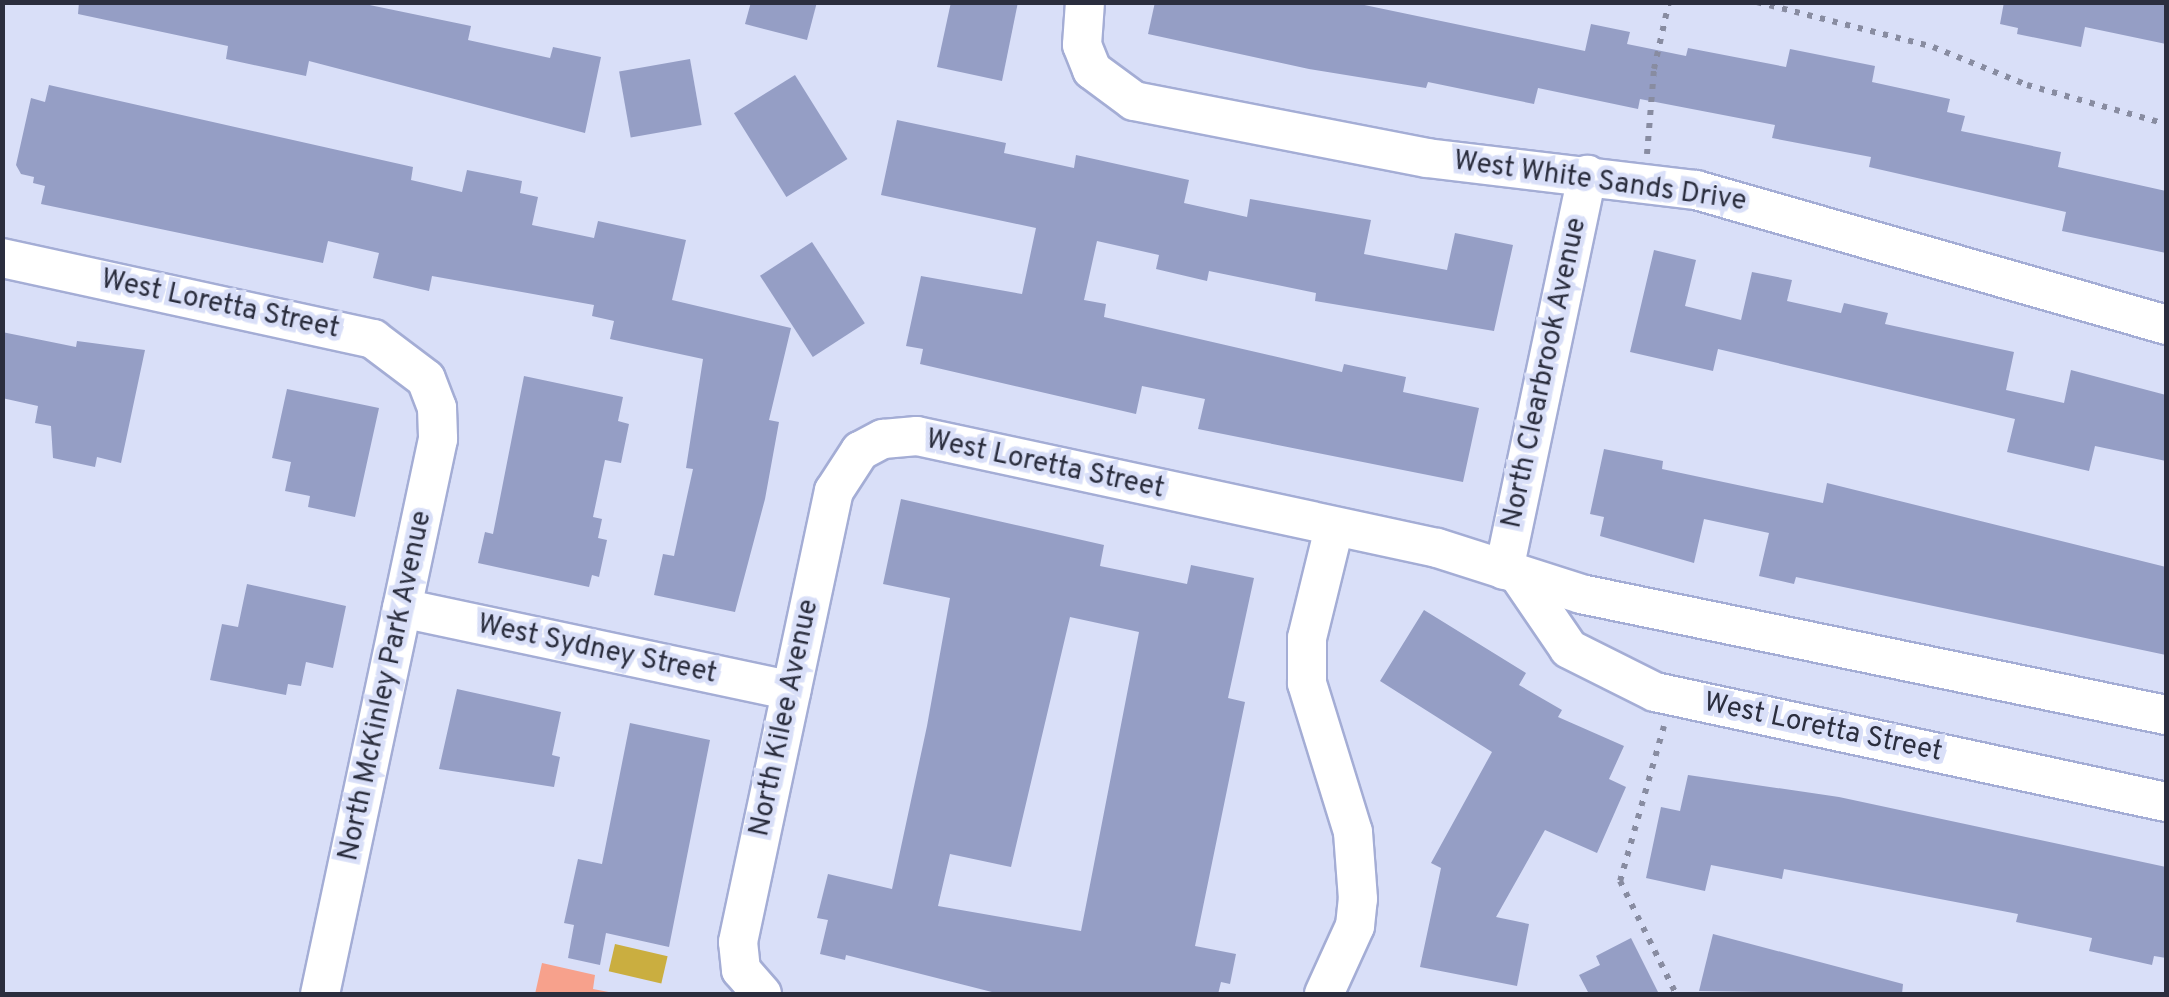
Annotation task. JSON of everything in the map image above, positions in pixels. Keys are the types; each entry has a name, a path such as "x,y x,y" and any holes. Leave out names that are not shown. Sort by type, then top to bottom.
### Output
{"street":[{"name":"West White Sands Drive","path":"1085,2 1082,45 1092,70 1134,101 1427,158 1642,183 1798,214 2010,285 2166,325"},
{"name":"North Clearbrook Avenue","path":"1513,575 1587,176"},
{"name":"West Loretta Street","path":"2,258 373,339 426,379"},
{"name":"North McKinley Park Avenue","path":"320,994 438,439 437,408 426,379"},
{"name":"West Loretta Street","path":"860,451 884,439 917,436 1438,548 1513,575 2166,715"},
{"name":"North Kilee Avenue","path":"758,992 741,970 738,942 834,491 860,451"},
{"path":"1324,994 1354,926 1358,899 1354,832 1308,683 1307,638 1334,528"},
{"name":"West Loretta Street","path":"1513,575 1569,649 1672,696 2166,802"},
{"name":"West Sydney Street","path":"402,608 791,691"}],"path":[{"path":"1642,183 1669,2"},
{"path":"1758,2 1933,47 2027,85 2166,124"},
{"path":"1672,696 1620,881 1676,994"}],"shaded area":[{"path":"615,944 668,956 661,983 609,971"},
{"path":"542,963 595,975 593,989 619,994 535,994"}],"building":[{"path":"79,2 355,2 471,26 468,40 550,58 553,47 601,57 585,133 309,61 306,76 226,59 228,46 78,14"},
{"path":"751,2 817,2 807,40 745,24"},
{"path":"951,2 1018,2 1002,81 937,67"},
{"path":"1155,2 1350,2 1585,51 1591,24 1630,32 1627,44 1686,56 1688,48 1786,67 1790,49 1875,66 1872,82 1950,99 1947,112 1965,116 1961,131 2061,152 2058,167 2166,191 2166,253 2062,231 2066,212 1869,167 1871,157 1772,138 1775,125 1640,99 1638,109 1538,88 1534,104 1428,82 1426,88 1309,69 1148,34"},
{"path":"2004,2 2166,2 2166,44 2085,27 2081,47 2017,34 2018,28 2000,24"},
{"path":"690,59 702,125 631,137 619,72"},
{"path":"795,75 847,159 786,197 734,113"},
{"path":"49,85 413,167 411,180 462,192 467,170 522,181 520,193 538,197 532,225 594,238 598,221 686,240 672,300 791,328 769,420 779,422 765,499 735,612 654,595 663,554 674,556 693,469 686,468 703,359 610,339 614,321 592,316 594,305 432,276 429,291 373,278 379,253 328,241 323,263 41,204 45,186 33,183 34,177 21,174 16,165 31,98 45,102"},
{"path":"897,120 1006,143 1004,153 1074,168 1076,155 1189,180 1184,203 1247,217 1250,199 1371,220 1364,254 1447,270 1455,233 1513,245 1494,331 1315,301 1316,293 1209,271 1207,281 1156,269 1159,255 1097,241 1084,300 1106,304 1104,317 1342,372 1344,364 1406,377 1403,392 1479,408 1463,482 1198,429 1205,399 1142,386 1136,414 920,364 923,349 906,346 921,276 1022,294 1036,228 881,195"},
{"path":"812,242 865,323 813,357 760,276"},
{"path":"1654,250 1696,260 1685,306 1741,320 1752,272 1792,280 1787,301 1841,313 1844,303 1888,313 1885,324 2014,352 2006,390 2064,403 2071,370 2166,395 2166,461 2095,446 2089,471 2007,452 2015,419 1718,349 1713,371 1630,352"},
{"path":"2,332 76,347 77,341 145,350 121,463 97,457 95,467 53,458 51,426 35,423 38,406 2,398"},
{"path":"524,376 623,397 618,421 629,424 621,463 605,460 593,517 602,519 598,538 607,540 599,577 592,575 589,587 478,563 485,532 493,534"},
{"path":"287,389 379,408 355,517 308,507 310,496 285,491 291,462 272,458"},
{"path":"1604,449 1663,461 1662,469 1823,503 1827,483 2166,567 2166,655 1796,577 1794,584 1759,576 1769,533 1704,519 1694,563 1600,536 1604,517 1590,514"},
{"path":"901,499 1104,545 1100,566 1187,584 1191,565 1254,578 1228,698 1245,702 1195,946 1236,954 1230,984 1221,982 1218,994 992,992 846,955 845,960 820,954 828,920 817,918 828,874 892,889 950,598 883,584","holes":["1070,617 1139,632 1081,931 938,906 950,854 1011,867"]},
{"path":"247,584 346,606 333,668 306,662 301,686 288,684 286,695 210,680 222,624 238,627"},
{"path":"1424,610 1526,673 1519,685 1562,710 1558,717 1624,746 1609,779 1626,787 1597,853 1545,830 1496,917 1529,924 1517,986 1420,967 1441,868 1431,863 1492,752 1380,681"},
{"path":"457,689 561,712 552,755 560,757 554,787 439,769"},
{"path":"630,723 710,740 669,947 606,933 600,965 568,958 574,925 564,923 578,859 602,864"},
{"path":"1688,775 1839,797 2166,867 2166,958 2154,956 2152,965 2089,951 2092,938 2016,922 2018,914 1784,869 1782,879 1711,865 1705,891 1646,878 1661,807 1680,811"},
{"path":"1713,934 1903,984 1902,994 1699,991"},
{"path":"1631,938 1659,994 1589,994 1579,975 1600,965 1596,956"}]}
